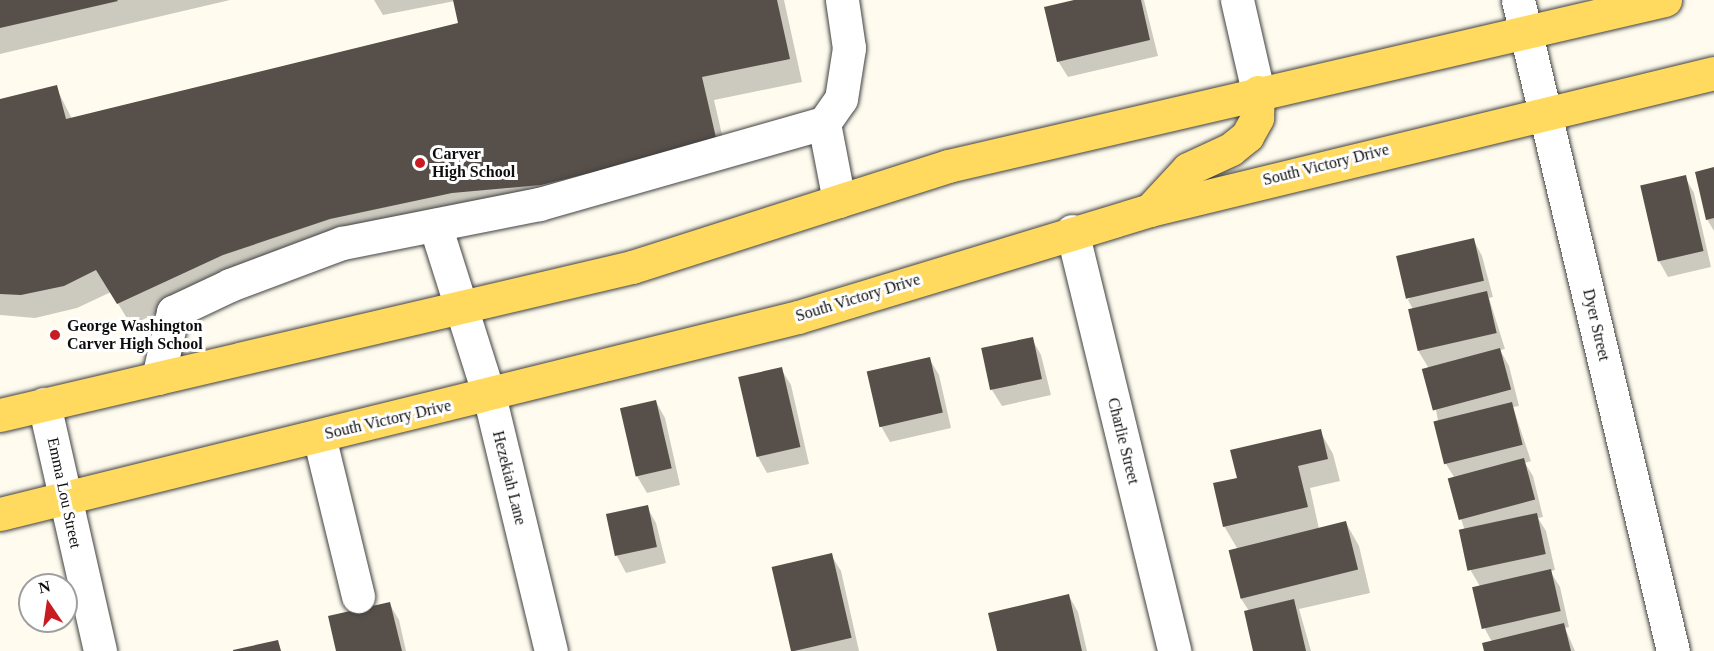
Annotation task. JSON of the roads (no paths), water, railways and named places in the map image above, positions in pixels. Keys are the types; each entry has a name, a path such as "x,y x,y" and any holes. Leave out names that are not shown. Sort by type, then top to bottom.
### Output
{"main road":[{"path":"0,415 633,267 948,166 1258,92 1526,34 1665,0"},
{"name":"South Victory Drive","path":"0,514 798,317 1072,231 1150,210 1714,73"},
{"path":"1150,210 1188,169 1231,149 1247,136 1257,118 1258,92"}],"street":[{"path":"158,378 173,312 230,285 342,243 538,204 824,123 842,99 848,58 842,0"},
{"path":"1237,0 1258,92"},
{"name":"Dyer Street","path":"1518,0 1674,651"},
{"path":"824,123 839,201"},
{"name":"Hezekiah Lane","path":"435,225 489,395 550,651"},
{"name":"Charlie Street","path":"1072,231 1174,651"},
{"name":"Emma Lou Street","path":"44,404 100,651"},
{"path":"319,436 358,596"}],"place":[{"name":"Carver High School","path":"420,163"},
{"name":"George Washington Carver High School","path":"55,335"}]}
